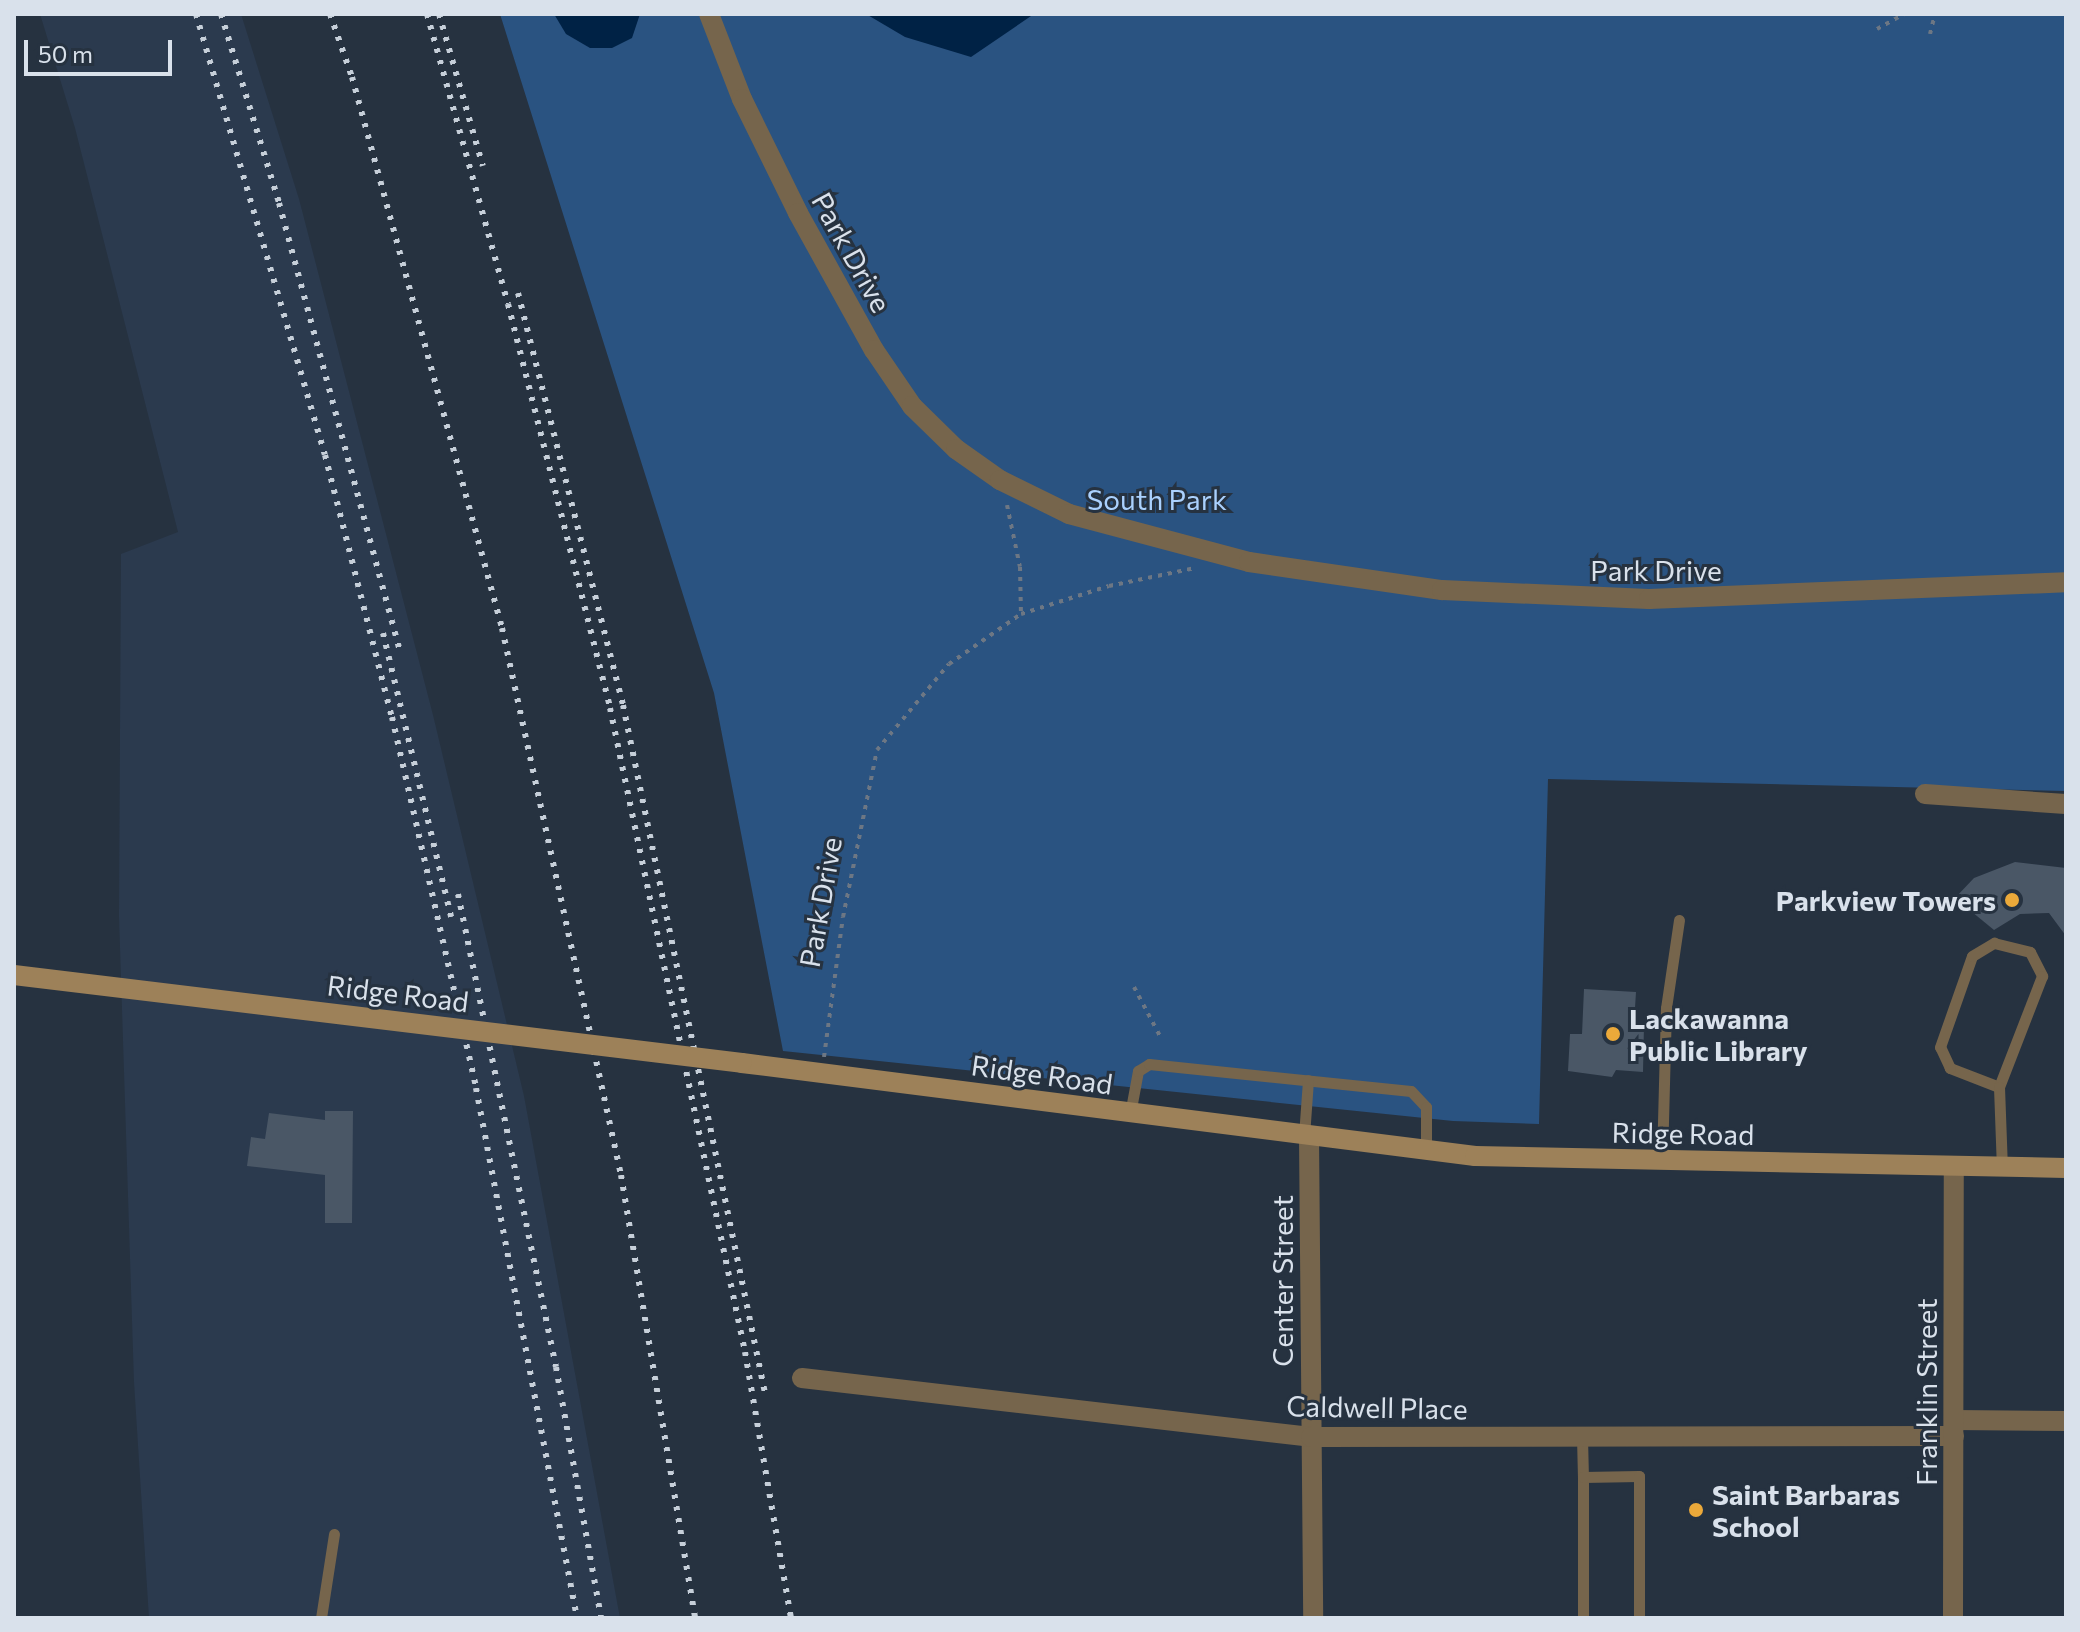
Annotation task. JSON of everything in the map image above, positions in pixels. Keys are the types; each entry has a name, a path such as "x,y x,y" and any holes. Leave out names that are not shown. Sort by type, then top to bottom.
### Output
{"main road":[{"name":"Ridge Road","path":"14,975 822,1072 1426,1150 1662,1160 2066,1168"}],"street":[{"name":"Park Drive","path":"709,14 742,99 874,350 912,406 956,449 1000,480 1069,514 1234,558 1442,590 1649,599 2066,582"},
{"path":"1925,794 2066,804"},
{"name":"Center Street","path":"1306,1136 1313,1618"},
{"name":"Franklin Street","path":"1953,1618 1954,1166"},
{"name":"Caldwell Place","path":"802,1378 1311,1437 1582,1437 1954,1428 2066,1421"}],"lane":[{"path":"1662,1160 1666,1008 1679,920"},
{"path":"1999,1087 1950,1068 1940,1047 1972,956 1994,943 2030,952 2042,976 1999,1087 2002,1167"},
{"path":"1130,1114 1138,1071 1149,1064 1411,1091 1426,1107 1426,1150"},
{"path":"1306,1136 1308,1080"},
{"path":"1582,1437 1583,1618"},
{"path":"1583,1477 1639,1476 1639,1618"},
{"path":"321,1618 334,1534"}],"path":[{"path":"1877,29 1904,14"},
{"path":"1930,34 1935,14"},
{"path":"1000,480 1014,527 1021,614"},
{"name":"Park Drive","path":"822,1072 843,917 877,750 949,664 1021,614 1109,586 1206,567"},
{"path":"1134,987 1161,1038"}],"shaded area":[{"path":"40,14 241,14 299,199 433,715 524,1096 620,1618 149,1618 134,1382 119,916 121,554 178,532 75,128"},
{"path":"554,14 640,14 632,38 612,48 590,48 566,34"},
{"path":"866,14 1034,14 971,57 905,37"}],"green space":[{"name":"South Park","path":"500,14 2066,14 2066,791 1548,779 1539,1124 1453,1121 783,1051 714,693"}],"building":[{"name":"Parkview Towers","path":"2015,862 2066,868 2066,936 2049,913 2020,914 1994,930 1955,898 1974,878"},
{"name":"Lackawanna Public Library","path":"1584,989 1636,992 1634,1024 1644,1025 1643,1072 1616,1070 1612,1077 1568,1071 1570,1034 1582,1034"},
{"path":"325,1111 353,1111 352,1223 325,1223 325,1175 247,1166 251,1137 265,1139 269,1113 325,1120"}],"railway":[{"path":"196,14 325,455 392,717 476,1088 577,1618"},
{"path":"221,14 279,203 399,649"},
{"path":"330,14 352,77 502,628 621,1175 695,1618"},
{"path":"427,14 508,304 610,708 745,1352 791,1618"},
{"path":"439,14 483,166"},
{"path":"518,293 623,705 765,1393"},
{"path":"383,633 451,917"},
{"path":"458,894 556,1367 601,1618"}],"place":[{"name":"Parkview Towers","path":"2012,900"},
{"name":"Lackawanna Public Library","path":"1613,1034"},
{"name":"Saint Barbaras School","path":"1696,1510"}]}
